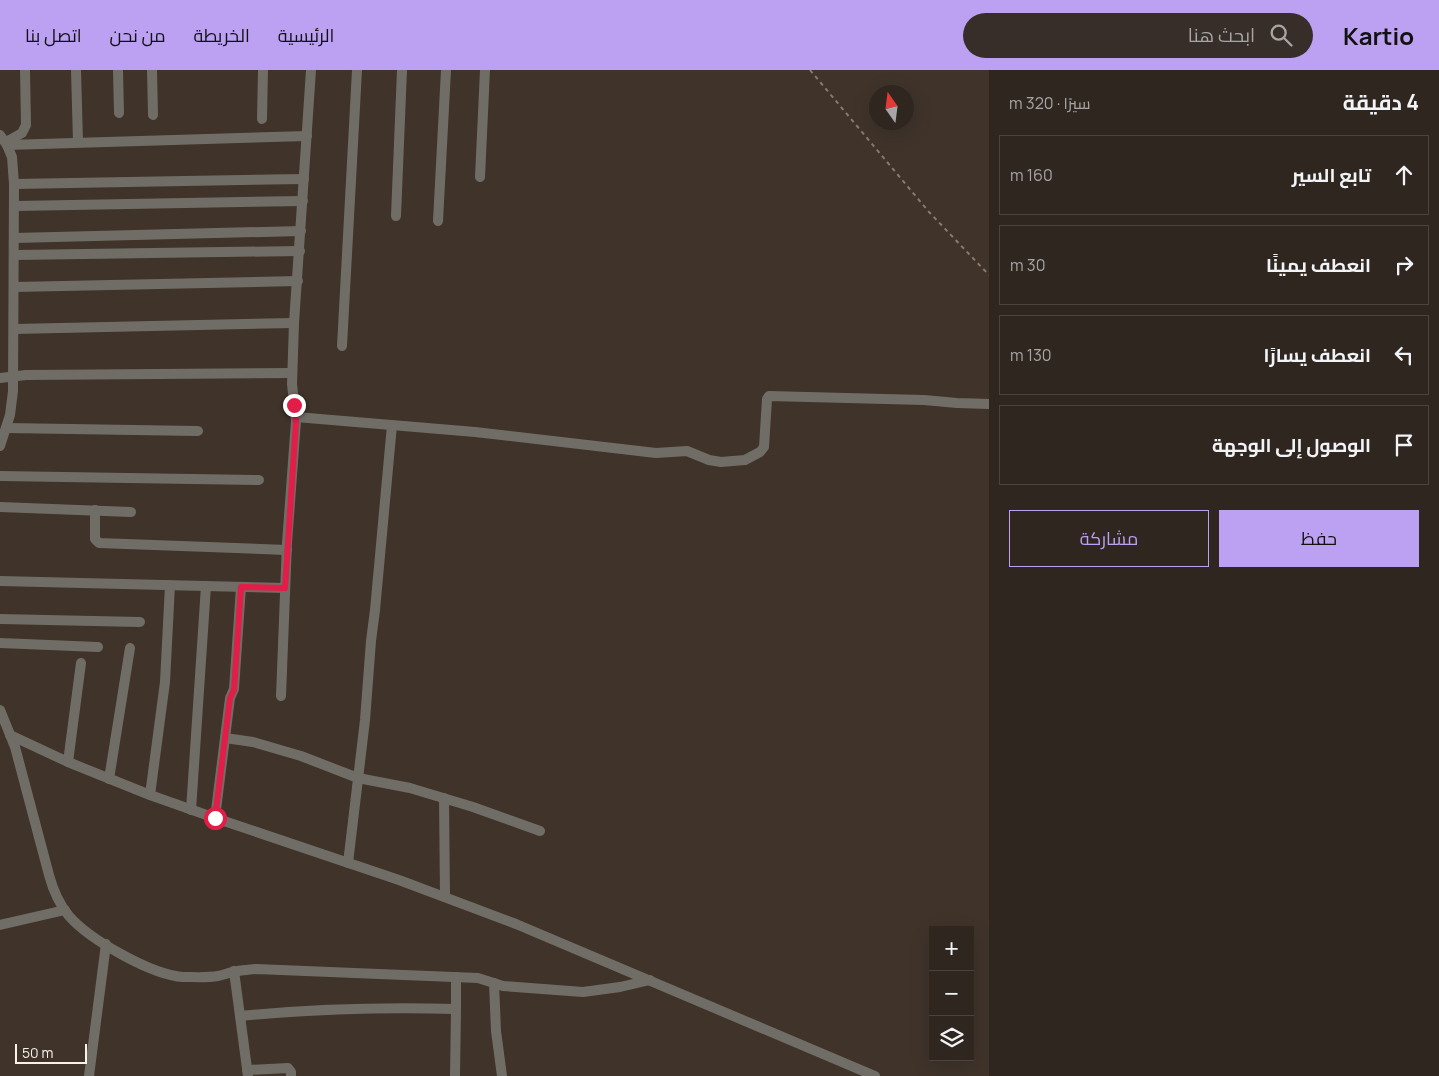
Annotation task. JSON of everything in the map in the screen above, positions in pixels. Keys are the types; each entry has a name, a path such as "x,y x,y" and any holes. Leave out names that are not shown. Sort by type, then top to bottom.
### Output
{"street":[{"path":"4,141 22,133 26,125 25,70"},
{"path":"76,70 78,142"},
{"path":"118,70 119,113"},
{"path":"152,70 153,114"},
{"path":"262,119 263,70"},
{"path":"281,696 287,550 296,417 292,373 294,323 311,70"},
{"path":"342,346 357,70"},
{"path":"396,216 402,70"},
{"path":"438,221 446,70"},
{"path":"480,177 485,70"},
{"path":"4,141 78,142 307,136"},
{"path":"0,446 12,403 14,376 15,206 12,157 4,141"},
{"path":"14,184 304,179"},
{"path":"15,206 303,201"},
{"path":"14,238 301,231"},
{"path":"15,255 300,251"},
{"path":"14,287 298,281"},
{"path":"14,329 294,323"},
{"path":"0,378 14,376 292,373"},
{"path":"296,417 475,432 656,453 687,451 709,460 726,462 745,460 762,451 764,447 766,399 769,396 924,400 989,404"},
{"path":"348,863 365,720 392,425"},
{"path":"6,428 198,431"},
{"path":"0,476 260,480"},
{"path":"0,507 131,512"},
{"path":"95,510 94,539 99,543 287,550"},
{"path":"0,581 285,588"},
{"path":"150,795 165,682 170,585"},
{"path":"191,810 206,586"},
{"path":"215,818 230,698 234,689 241,587"},
{"path":"0,619 140,622"},
{"path":"0,643 98,647"},
{"path":"109,779 130,648"},
{"path":"68,762 81,663"},
{"path":"0,710 10,735 53,890 65,910 79,926 106,944 156,972 181,977 218,976 234,971 256,969 478,978 503,986 583,992 620,987 650,980"},
{"path":"10,735 68,762 150,795 399,880 516,924 874,1076"},
{"path":"225,738 253,742 301,756 358,778 410,788 444,798 540,831"},
{"path":"444,798 445,897"},
{"path":"0,925 65,910"},
{"path":"89,1076 106,944"},
{"path":"234,971 248,1073 288,1068 291,1076"},
{"path":"455,1076 456,977"},
{"path":"494,983 496,1031 502,1076"},
{"path":"240,1016 292,1011 398,1008 456,1009"}],"path":[{"path":"810,70 929,212 989,275"}],"route":[{"path":"215,818 230,698 234,690 241,587 285,588 296,421 294,405"}]}
